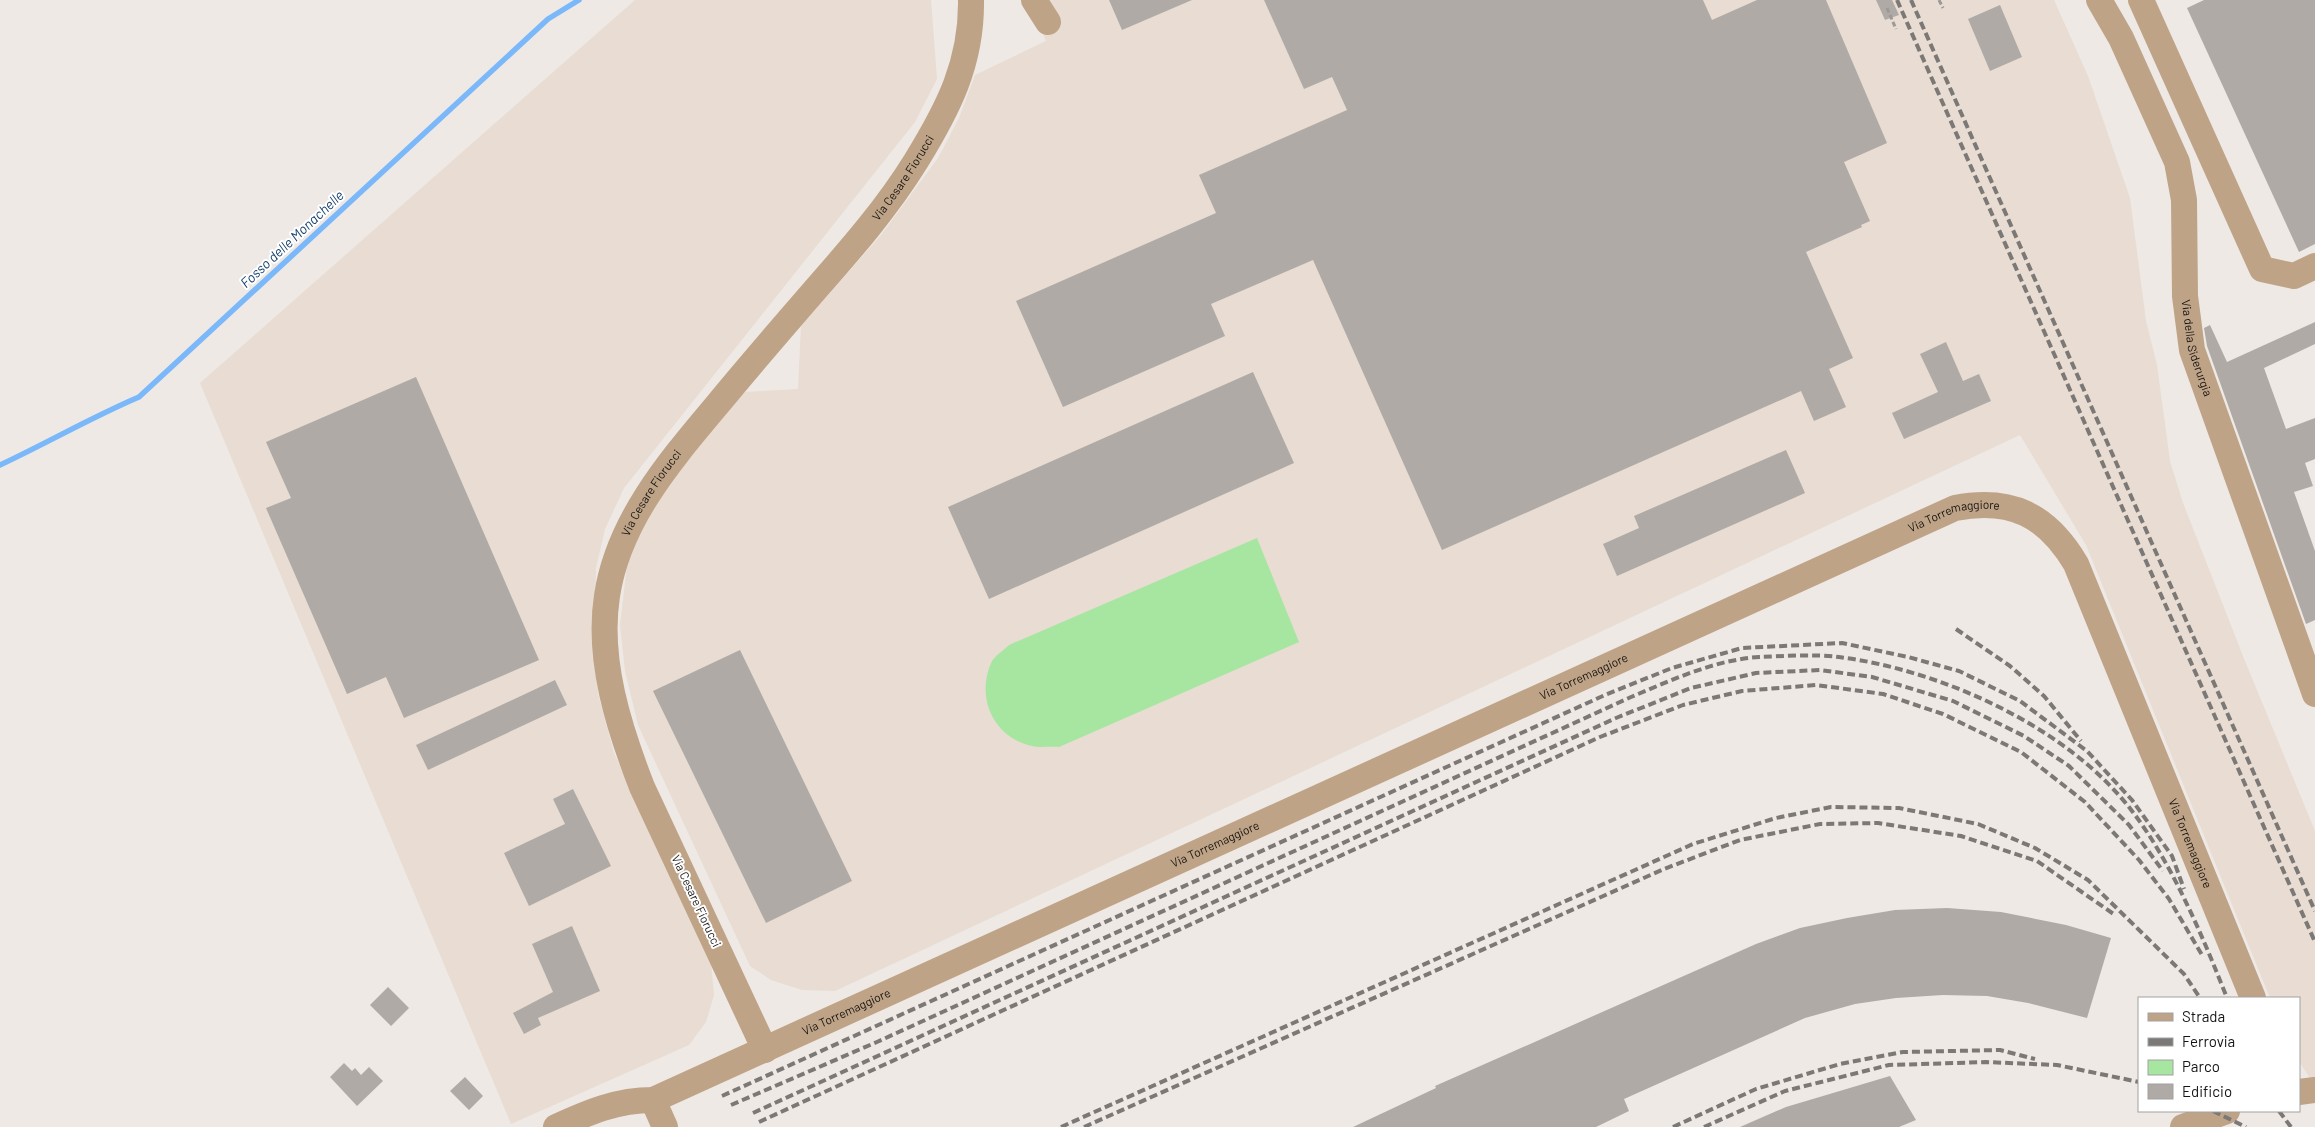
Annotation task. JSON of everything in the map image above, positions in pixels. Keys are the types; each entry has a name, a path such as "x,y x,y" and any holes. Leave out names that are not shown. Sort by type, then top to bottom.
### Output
{"street":[{"name":"Via Cesare Fiorucci","path":"765,1050 642,787 628,751 610,681 606,646 606,597 620,548 646,495 685,442 881,212 898,190 923,150 957,84 966,57 971,0"},
{"path":"1034,0 1048,22"},
{"name":"Via della Siderurgia","path":"2099,0 2121,38 2176,162 2184,200 2184,296 2192,350 2315,694"},
{"path":"2141,0 2262,269 2294,276 2315,266"},
{"name":"Via Torremaggiore","path":"556,1127 615,1103 653,1100 1955,508 1976,505 2010,507 2034,517 2059,538 2076,564 2253,997"},
{"path":"2300,1092 2315,1090"},
{"path":"653,1100 666,1127"},
{"path":"2183,1127 2224,1112"}],"path":[{"path":"1939,0 1943,8"},
{"path":"1886,8 1896,29"}],"shaded area":[{"path":"635,0 931,0 937,79 915,122 624,488 605,529 596,568 595,618 598,694 614,753 711,962 714,995 706,1022 689,1045 511,1124 200,383"},
{"path":"1028,0 2054,0 2088,76 2130,198 2146,321 2157,365 2170,461 2183,503 2315,831 2315,1086 2300,1063 2300,997 2270,997 2086,545 2020,435 835,991 802,990 771,980 750,966 638,725 625,671 620,625 628,557 650,509 693,445 745,392 798,389 801,326 881,235 938,158 959,118 975,75 1046,41"}],"green space":[{"path":"1257,538 1299,642 1059,747 1035,747 1018,741 998,725 991,714 987,701 987,674 992,661 1009,645"}],"building":[{"path":"1109,0 1192,0 1122,30"},
{"path":"1264,0 1703,0 1712,20 1757,0 1826,0 1887,143 1844,162 1870,221 1861,225 1862,227 1806,252 1853,358 1829,369 1846,407 1814,421 1801,391 1442,550 1313,260 1211,304 1225,336 1063,407 1016,301 1216,213 1199,175 1347,110 1332,77 1304,89"},
{"path":"1876,0 1892,0 1899,15 1885,20"},
{"path":"2204,0 2315,0 2315,244 2299,252 2187,8"},
{"path":"2000,5 2022,57 1990,71 1968,19"},
{"path":"2315,322 2315,344 2264,368 2286,429 2315,418 2315,459 2305,463 2313,486 2294,492 2315,551 2315,620 2306,624 2207,346 2204,328 2210,325 2227,362"},
{"path":"1946,342 1963,381 1979,374 1991,401 1904,439 1892,413 1938,392 1920,354"},
{"path":"1253,372 1294,463 989,599 948,507"},
{"path":"416,377 539,660 404,718 386,677 347,694 266,508 291,498 266,442"},
{"path":"1786,450 1805,493 1617,576 1603,544 1639,528 1634,516"},
{"path":"740,650 852,881 766,923 653,691"},
{"path":"555,680 567,705 428,770 416,745"},
{"path":"573,789 611,866 529,906 504,853 565,824 553,799"},
{"path":"1947,908 2001,912 2066,925 2111,938 2087,1018 2028,1003 1987,996 1943,995 1896,998 1855,1004 1805,1018 1624,1099 1629,1111 1596,1127 1353,1127 1436,1088 1435,1086 1756,944 1800,928 1847,918 1895,910"},
{"path":"572,926 600,991 538,1018 541,1025 524,1034 513,1013 553,992 532,944"},
{"path":"388,987 409,1008 391,1026 370,1005"},
{"path":"344,1063 352,1071 355,1068 361,1075 369,1067 383,1081 357,1106 330,1077"},
{"path":"1890,1076 1916,1120 1899,1127 1740,1127 1786,1107"},
{"path":"465,1077 483,1096 469,1110 450,1091"}],"waterway":[{"name":"Fosso delle Monachelle","path":"0,465 139,397 548,19 579,0"}],"railway":[{"path":"1897,0 2315,942"},
{"path":"1911,0 2315,911"},
{"path":"1956,629 2010,666 2044,696 2081,741"},
{"path":"722,1096 1605,695 1672,668 1742,648 1842,643 1908,657 1959,671 2020,701 2087,751 2132,800 2172,856 2184,889"},
{"path":"731,1105 877,1042 1631,697 1710,666 1759,657 1809,655 1839,657 1878,664 1919,675 1960,689 2000,707 2074,753 2105,781 2147,831 2186,901 2227,997"},
{"path":"753,1113 1616,718 1691,688 1756,673 1820,670 1872,677 1953,701 2024,736 2069,766 2129,825 2163,871"},
{"path":"759,1122 1600,737 1683,705 1742,691 1816,685 1883,694 1943,714 2021,752 2085,802 2139,860 2169,899 2202,955"},
{"path":"1061,1127 1693,844 1776,818 1831,807 1899,808 1978,824 2035,848 2088,880 2184,974 2199,997"},
{"path":"1084,1127 1664,869 1740,840 1820,824 1878,823 1961,836 2037,861 2115,915"},
{"path":"1673,1127 1756,1089 1840,1064 1903,1052 2000,1050 2035,1059"},
{"path":"1704,1127 1785,1091 1889,1065 1986,1062 2057,1065 2138,1082"},
{"path":"2215,1112 2246,1127"},
{"path":"2280,1112 2291,1127"}]}
